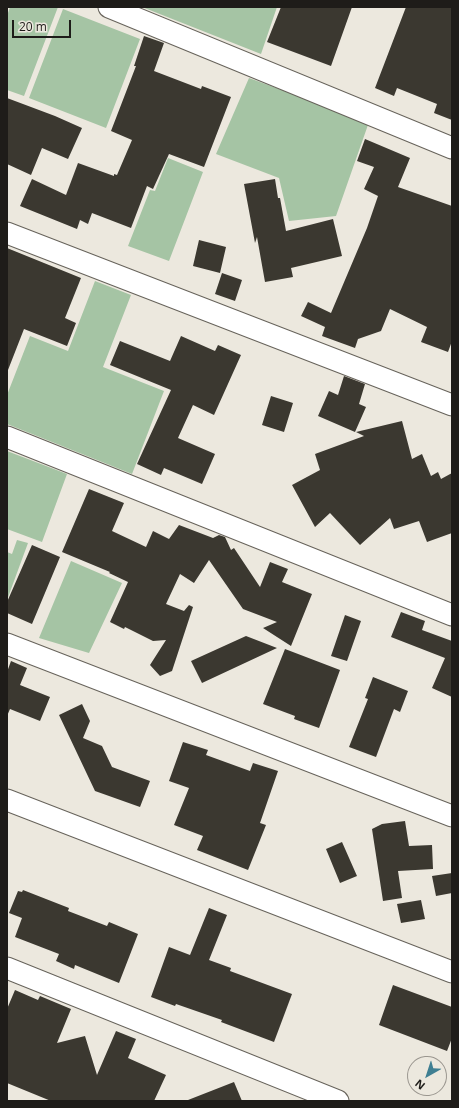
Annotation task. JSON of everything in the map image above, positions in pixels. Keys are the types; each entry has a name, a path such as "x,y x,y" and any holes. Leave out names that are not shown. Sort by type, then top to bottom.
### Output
{"street":[{"path":"109,7 452,148"},
{"path":"7,233 452,406"},
{"path":"7,437 452,615"},
{"path":"7,644 452,816"},
{"path":"7,800 452,972"},
{"path":"7,968 338,1101"}],"green space":[{"path":"10,7 58,7 24,96 7,90 7,16"},
{"path":"142,7 277,7 261,54"},
{"path":"63,9 140,39 106,128 29,98"},
{"path":"249,78 369,122 336,216 289,221 279,178 216,154"},
{"path":"168,158 203,172 169,261 128,246 150,190 155,191"},
{"path":"95,281 131,295 103,367 164,391 132,474 7,424 7,395 30,336 68,351"},
{"path":"7,451 67,474 42,542 7,529"},
{"path":"17,540 28,543 7,600 7,552 12,554"},
{"path":"71,561 122,583 89,653 39,638"}],"building":[{"path":"281,7 352,7 331,66 267,42"},
{"path":"406,7 452,7 452,120 434,113 437,104 397,88 394,96 375,88"},
{"path":"144,36 164,43 154,71 201,89 202,86 231,97 204,167 169,154 153,189 147,186 131,228 92,213 88,224 80,220 77,229 20,206 32,179 66,195 78,163 114,176 114,174 117,175 132,140 111,131 136,66 134,66"},
{"path":"7,98 82,128 68,159 42,148 31,175 7,164"},
{"path":"365,139 410,158 398,187 452,206 452,341 448,352 421,342 427,327 390,309 381,331 358,339 355,348 322,336 325,327 301,316 308,302 331,313 367,228 378,196 364,189 374,167 357,161"},
{"path":"275,179 286,231 333,219 342,256 291,268 293,277 265,282 257,237 255,243 244,184"},
{"path":"199,240 226,247 220,273 193,266"},
{"path":"7,248 81,278 65,318 76,323 67,346 24,329 8,370 7,370"},
{"path":"222,273 242,280 235,301 215,294"},
{"path":"181,336 215,351 218,345 241,355 214,415 193,405 178,438 215,454 202,484 164,468 161,475 137,464 171,390 110,365 120,341 170,361"},
{"path":"344,376 365,384 359,404 366,407 355,432 318,416 329,391 338,395"},
{"path":"271,396 293,403 284,432 262,425"},
{"path":"402,421 412,459 422,454 431,476 438,472 441,479 452,473 452,533 427,542 419,521 394,529 390,518 360,545 330,513 315,527 292,485 320,470 315,454 364,436 356,432"},
{"path":"89,489 124,503 112,531 146,547 153,531 169,539 179,525 213,538 219,535 225,537 231,550 234,548 260,587 270,562 288,569 282,582 312,594 291,646 263,628 277,622 243,609 209,560 194,583 180,574 166,604 184,611 189,605 193,607 172,671 160,676 150,665 166,640 153,641 125,627 124,629 110,622 128,582 109,573 110,572 62,552"},
{"path":"32,545 60,557 32,624 7,613 7,602"},
{"path":"401,612 425,621 422,630 452,641 452,697 432,688 445,658 391,637"},
{"path":"345,615 361,621 347,661 331,656"},
{"path":"246,636 277,648 202,683 191,661"},
{"path":"285,649 340,670 319,728 294,719 295,716 263,704"},
{"path":"11,661 27,668 20,685 50,697 40,721 10,709 7,716 7,672"},
{"path":"373,677 408,691 400,712 394,709 376,757 349,747 368,699 365,698"},
{"path":"82,704 90,721 83,738 102,746 112,767 150,781 140,807 95,791 59,715"},
{"path":"183,742 208,750 206,755 250,771 253,763 278,771 260,823 266,825 248,870 197,850 203,836 174,825 189,788 169,781"},
{"path":"405,821 409,846 432,845 433,869 398,871 402,898 383,901 372,829 382,824"},
{"path":"342,842 357,876 340,883 326,849"},
{"path":"452,873 452,893 436,896 432,876"},
{"path":"23,890 69,908 68,911 107,926 109,922 138,934 119,983 75,965 74,969 56,961 59,954 15,937 22,918 9,913 18,891 22,892"},
{"path":"421,900 425,919 401,923 397,904"},
{"path":"209,908 227,915 209,960 231,968 230,971 292,994 274,1042 221,1022 222,1020 151,997 169,947 190,955"},
{"path":"393,985 452,1007 452,1038 447,1051 379,1025"},
{"path":"15,990 38,1000 40,996 71,1009 57,1043 85,1036 97,1075 116,1031 136,1039 128,1058 166,1075 154,1101 51,1101 7,1083 7,1009"},
{"path":"234,1082 242,1101 188,1101 188,1100"}]}
